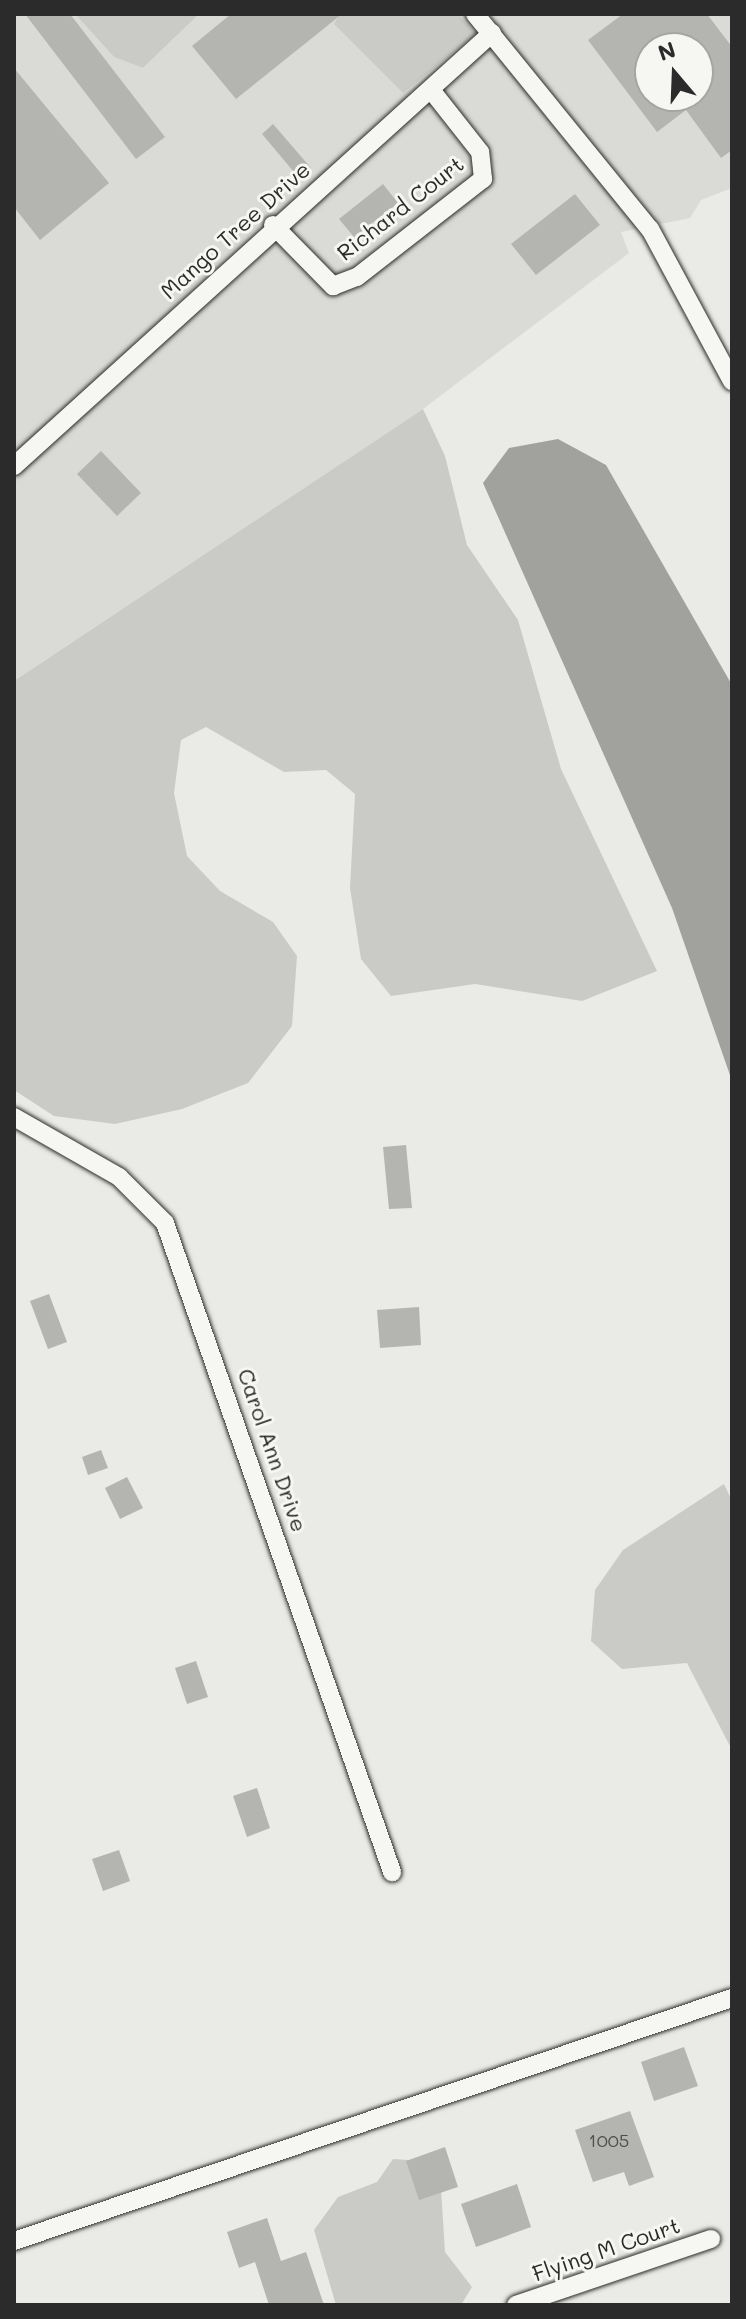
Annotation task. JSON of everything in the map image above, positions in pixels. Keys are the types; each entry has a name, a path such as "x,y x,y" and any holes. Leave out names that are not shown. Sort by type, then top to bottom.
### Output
{"street":[{"path":"475,14 650,229 732,381"},
{"name":"Mango Tree Drive","path":"14,466 273,225 432,91 492,33"},
{"name":"Richard Court","path":"273,225 333,286 357,277 483,179 480,152 432,91"},
{"name":"Carol Ann Drive","path":"14,1117 119,1177 165,1223 392,1872"},
{"path":"14,2241 732,1998"},
{"name":"Flying M Court","path":"516,2305 711,2239"}],"shaded area":[{"path":"14,14 75,14 114,57 143,68 199,14 340,14 476,34 458,14 732,14 732,188 701,200 690,218 621,232 629,253 423,409 14,681"},
{"path":"75,14 199,14 143,68 114,57"},
{"path":"340,14 458,14 476,34 403,93 334,24"},
{"path":"423,409 445,456 467,545 518,620 561,769 657,971 582,1001 475,984 391,996 361,959 350,888 355,794 326,770 284,772 206,727 181,740 174,793 187,856 220,891 273,922 297,956 292,1026 248,1083 182,1109 115,1124 54,1116 14,1090 14,681"},
{"path":"558,439 606,465 732,685 732,1081 672,908 483,483 509,448"},
{"path":"724,1484 732,1501 732,1750 687,1663 622,1669 591,1641 595,1590 623,1550"},
{"path":"393,2159 423,2161 441,2189 445,2252 472,2287 461,2305 336,2305 314,2230 338,2197 377,2182"}],"building":[{"path":"25,14 70,14 165,137 136,159"},
{"path":"231,14 342,14 236,99 192,46"},
{"path":"623,14 707,14 732,47 732,150 721,158 687,112 714,112 714,32 634,32 634,101 588,40"},
{"path":"14,68 109,183 40,240 14,207"},
{"path":"642,112 683,112 657,132"},
{"path":"273,124 311,168 299,178 262,134"},
{"path":"383,184 398,203 354,237 339,219"},
{"path":"575,194 600,225 536,275 511,244"},
{"path":"101,451 141,493 117,516 77,474"},
{"path":"406,1145 412,1208 389,1209 383,1147"},
{"path":"49,1294 67,1342 48,1349 30,1301"},
{"path":"419,1307 421,1345 380,1348 377,1310"},
{"path":"101,1450 108,1468 88,1475 82,1457"},
{"path":"127,1477 143,1508 120,1519 105,1488"},
{"path":"196,1661 208,1697 187,1704 175,1668"},
{"path":"257,1788 270,1828 247,1837 233,1796"},
{"path":"119,1850 130,1881 103,1891 92,1859"},
{"path":"684,2047 698,2086 654,2101 641,2062"},
{"path":"630,2111 654,2177 629,2186 624,2172 593,2182 575,2130"},
{"path":"445,2147 458,2187 419,2200 406,2161"},
{"path":"517,2184 531,2227 476,2247 461,2204"},
{"path":"267,2218 281,2261 306,2252 324,2305 269,2305 255,2262 239,2268 227,2232"}]}
